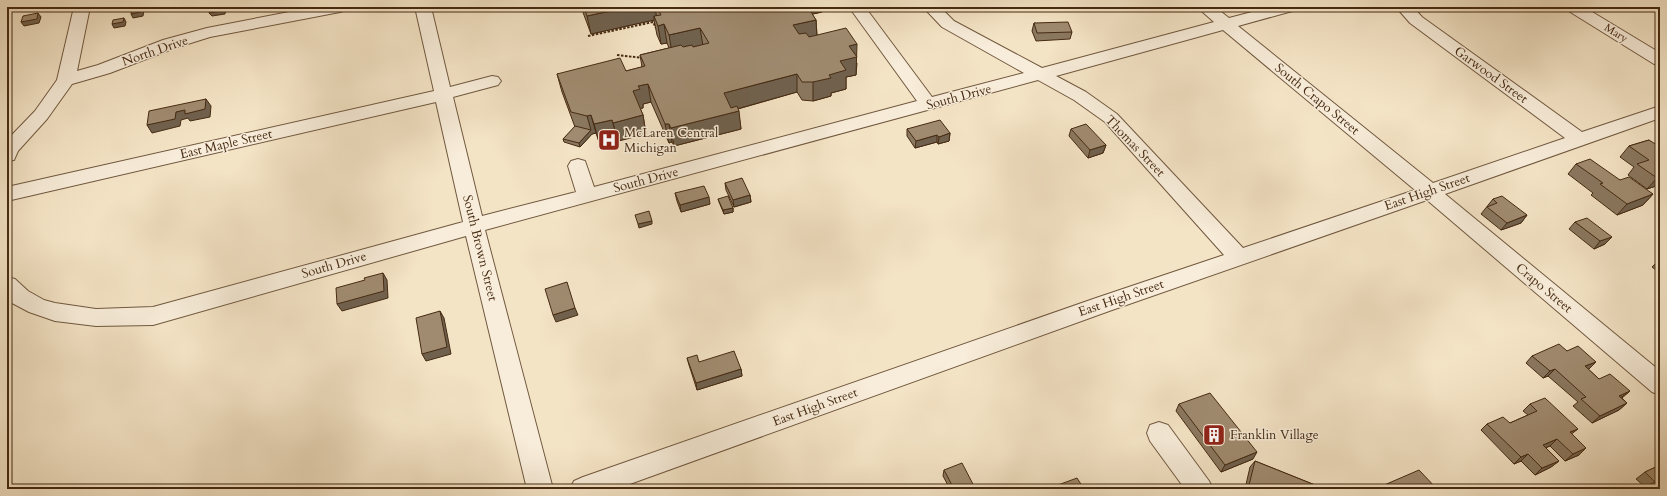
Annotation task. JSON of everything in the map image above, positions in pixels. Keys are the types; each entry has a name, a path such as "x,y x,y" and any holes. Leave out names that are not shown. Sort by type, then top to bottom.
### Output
{"street":[{"path":"8,152 41,116 66,80 82,7"},
{"name":"North Drive","path":"66,80 104,69 169,44 207,33 340,7"},
{"name":"South Brown Street","path":"423,7 474,226 540,489"},
{"path":"856,7 929,105"},
{"name":"Thomas Street","path":"931,7 948,24 1080,96 1111,118 1239,258"},
{"name":"South Crapo Street","path":"1205,7 1429,191"},
{"name":"South Drive","path":"7,285 14,294 39,308 74,317 116,319 153,316 474,226 1290,7"},
{"name":"Garwood Street","path":"1404,7 1416,20 1580,140"},
{"name":"Mary","path":"1573,7 1660,60"},
{"name":"East Maple Street","path":"7,194 492,82"},
{"name":"East High Street","path":"582,489 1104,304 1660,112"},
{"path":"578,166 587,196"},
{"name":"Crapo Street","path":"1429,191 1660,386"},
{"path":"1159,433 1200,489"}],"path":[{"path":"588,36 653,22 658,32"},
{"path":"617,55 643,58"}],"building":[{"path":"141,7 140,12 131,14 132,8"},
{"path":"210,7 223,7 223,10 209,13"},
{"path":"584,7 629,7 587,16"},
{"name":"McLaren Central Michigan","path":"657,7 770,7 768,8 769,10 778,9 779,11 796,7 808,7 816,20 793,25 799,34 806,33 809,37 846,28 857,44 849,46 857,57 840,61 846,70 829,75 831,78 813,82 802,82 797,74 724,93 731,108 737,106 739,111 671,128 669,124 665,124 648,84 638,86 640,89 633,91 643,115 613,123 612,120 594,124 591,115 587,116 571,112 557,74 620,58 626,71 645,66 640,55 681,45 683,47 692,45 693,47 709,43 700,28 669,35 664,24 658,26 654,16 661,15"},
{"path":"38,13 37,19 21,22 23,16"},
{"path":"124,18 123,22 112,24 113,20"},
{"path":"1068,22 1072,32 1037,33 1034,23"},
{"path":"206,99 205,109 185,114 185,110 176,112 175,119 147,125 149,111"},
{"path":"940,120 950,133 939,137 937,135 916,141 907,129"},
{"path":"1086,124 1106,145 1090,150 1071,129"},
{"path":"575,126 591,130 579,143 563,139"},
{"path":"1649,140 1660,147 1660,177 1657,178 1637,164 1649,160 1629,146"},
{"path":"1590,159 1620,180 1629,177 1653,194 1627,204 1600,184 1603,183 1576,164"},
{"path":"742,178 750,195 733,200 725,183"},
{"path":"704,186 709,197 680,205 675,193"},
{"path":"728,196 733,208 723,210 718,199"},
{"path":"1502,196 1527,215 1507,223 1487,207 1497,203 1493,199"},
{"path":"649,211 652,221 638,224 635,215"},
{"path":"1587,218 1612,237 1600,241 1575,222"},
{"path":"383,273 384,291 337,304 336,288"},
{"path":"567,282 575,308 553,315 545,289"},
{"path":"440,311 447,347 422,354 416,318"},
{"path":"1559,344 1567,351 1578,346 1596,362 1585,366 1599,379 1610,374 1630,391 1619,396 1627,403 1600,416 1581,399 1586,397 1555,369 1550,371 1532,356"},
{"path":"734,351 741,369 696,383 687,358 697,355 699,362"},
{"name":"Franklin Village","path":"1210,393 1257,452 1225,465 1179,404"},
{"path":"1545,398 1578,429 1570,432 1586,448 1573,454 1557,439 1543,445 1559,461 1542,468 1528,454 1521,457 1487,424 1503,417 1510,423 1537,411 1530,404"},
{"path":"1255,461 1325,489 1248,489"},
{"path":"962,463 975,488 954,489 944,470"},
{"path":"1660,465 1660,489 1643,489 1642,488 1655,482 1645,472"},
{"path":"1419,470 1437,489 1375,489"},
{"path":"1077,478 1084,489 1060,489 1058,485"},
{"path":"1451,485 1454,489 1443,489"}],"place":[{"name":"McLaren Central Michigan","path":"609,140"},
{"name":"Franklin Village","path":"1214,435"}]}
